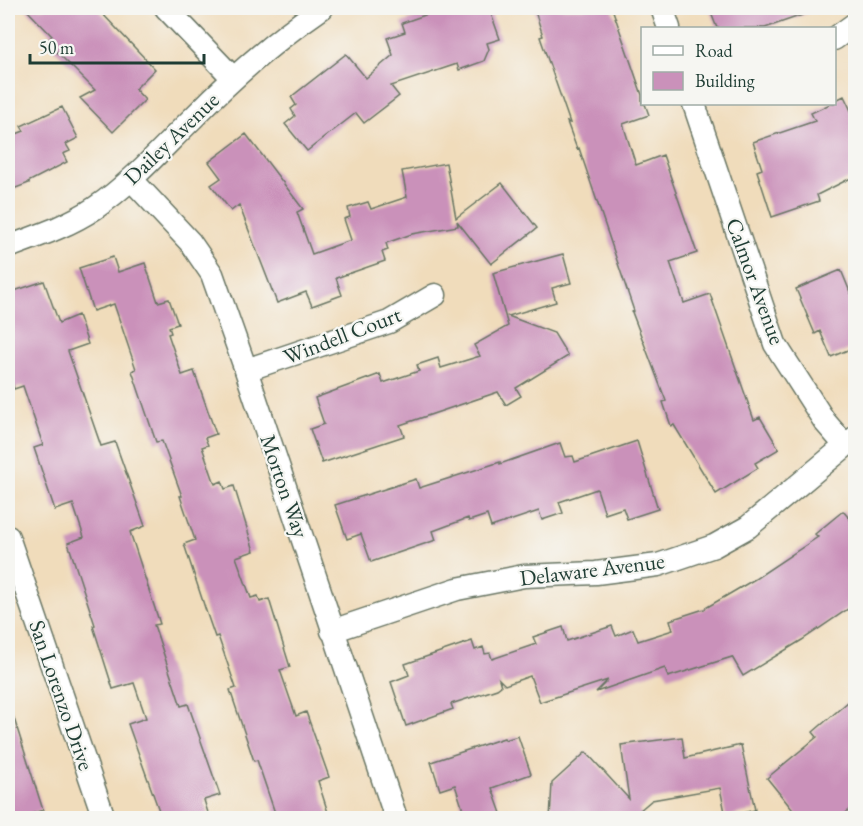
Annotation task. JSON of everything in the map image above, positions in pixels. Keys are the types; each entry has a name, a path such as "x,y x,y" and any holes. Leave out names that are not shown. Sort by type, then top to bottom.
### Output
{"street":[{"path":"166,8 233,78"},
{"name":"Dailey Avenue","path":"8,247 58,229 96,207 130,179 233,78 286,33 322,8"},
{"path":"662,8 669,27"},
{"path":"836,37 855,23"},
{"name":"Calmor Avenue","path":"694,105 775,344 825,422 850,441"},
{"name":"Morton Way","path":"130,179 190,242 212,274 396,819"},
{"name":"Windell Court","path":"246,370 389,322 435,295"},
{"name":"Delaware Avenue","path":"332,631 457,589 524,576 596,573 658,565 714,546 748,526 850,441"},
{"name":"San Lorenzo Drive","path":"8,537 104,819"}],"building":[{"path":"25,8 97,8 155,69 135,89 145,100 113,132 80,98 95,90 47,42 52,36"},
{"path":"445,8 489,8 500,39 487,43 489,49 484,61 459,70 457,64 391,86 399,96 364,123 356,113 307,151 285,124 295,116 291,109 296,105 291,97 346,54 366,78 393,55 387,38 405,32 402,23"},
{"path":"534,8 612,8 641,92 641,105 645,105 649,115 623,124 636,165 663,155 697,253 670,262 684,303 710,294 754,420 760,417 779,449 755,463 758,468 716,494 674,425 671,426 663,402 666,401 632,312 634,311 579,148 577,149 567,122 570,123 540,37 543,36"},
{"path":"709,8 817,8 817,10 768,27 717,27"},
{"path":"844,96 855,119 855,176 817,195 819,201 772,217 757,171 762,169 753,142 815,121 811,113 828,105 836,105 836,100"},
{"path":"62,107 78,138 66,144 70,151 63,154 67,162 29,183 8,191 8,137 24,131 21,126"},
{"path":"246,134 303,209 297,212 312,254 351,240 344,219 350,217 348,208 368,202 371,209 407,197 402,171 446,163 456,218 502,183 537,228 491,264 457,221 458,226 412,234 386,243 388,250 382,252 385,261 336,278 342,295 312,306 306,292 277,303 239,205 231,211 211,185 221,178 209,162"},
{"path":"563,254 571,283 552,288 556,302 508,316 554,333 568,356 516,388 521,396 506,405 498,392 400,425 404,436 322,463 310,429 324,424 315,398 380,374 383,383 419,371 417,365 438,358 441,368 480,356 474,345 508,326 493,273"},
{"path":"113,257 118,272 145,263 158,302 169,299 178,324 169,327 171,333 168,334 182,375 194,371 216,434 205,438 208,445 202,447 215,484 222,481 225,489 234,486 254,551 236,557 251,598 258,596 260,602 269,599 290,667 280,670 296,716 306,712 329,777 318,781 330,819 277,819 257,760 254,761 230,690 236,688 218,636 215,637 184,544 195,540 180,496 182,496 162,441 156,442 132,371 136,369 114,304 93,311 79,268"},
{"path":"841,270 855,304 855,347 831,357 820,331 815,334 796,289"},
{"path":"44,281 59,323 78,315 88,344 68,351 101,446 115,442 145,526 130,532 160,624 154,625 181,706 188,704 220,795 204,800 210,819 162,819 128,724 146,718 134,683 113,689 68,543 84,537 73,504 55,510 34,448 43,445 23,386 14,389 8,369 8,293"},
{"path":"637,441 658,509 627,519 623,508 605,514 597,489 559,502 563,513 542,520 539,511 491,527 487,515 469,521 468,518 433,531 436,540 371,562 361,534 347,539 335,505 416,479 419,488 560,443 565,457 573,456 575,462"},
{"path":"843,511 855,525 855,604 743,676 732,657 668,677 665,668 596,692 608,680 540,702 530,676 505,685 499,679 501,686 497,689 451,704 453,709 406,726 391,682 409,675 405,664 472,641 475,650 483,647 485,654 490,653 492,659 536,644 533,637 563,627 567,641 612,626 616,636 633,629 638,641 673,630 670,620 704,609 755,579 818,537 815,534"},
{"path":"855,696 855,805 839,819 800,819 767,778 817,737 813,732"},
{"path":"11,709 43,810 17,819 8,819 8,710"},
{"path":"518,736 531,774 492,788 503,819 466,819 455,785 440,790 431,762 504,738 505,740"},
{"path":"682,737 685,758 741,745 755,810 726,817 720,788 652,800 639,811 646,819 550,819 552,783 586,752 629,799 621,745"}]}
